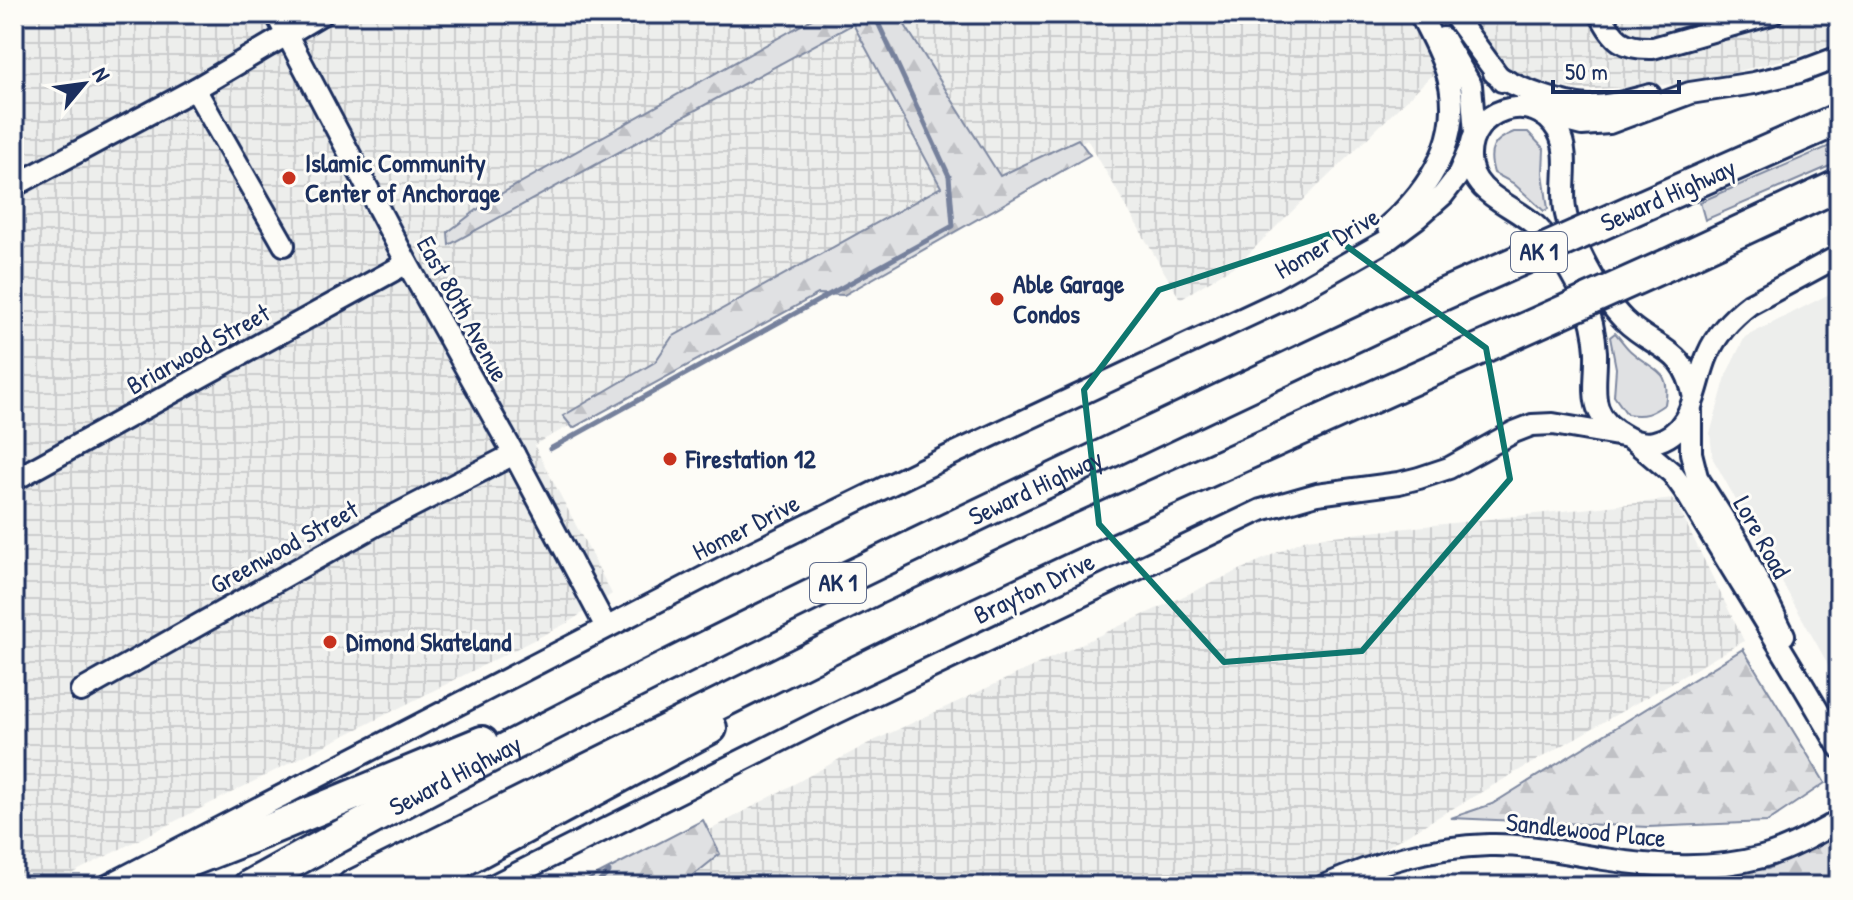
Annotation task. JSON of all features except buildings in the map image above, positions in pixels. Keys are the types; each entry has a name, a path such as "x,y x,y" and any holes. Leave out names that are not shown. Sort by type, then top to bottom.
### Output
{"highway":[{"name":"Seward Highway","path":"249,886 443,782 956,525 1435,298 1839,119"},
{"name":"Seward Highway","path":"353,886 605,758 1065,536 1839,185"},
{"path":"416,886 1065,536"},
{"path":"126,886 694,654"}],"street":[{"name":"East 80th Avenue","path":"276,14 407,263 606,627"},
{"path":"14,186 195,89 322,14"},
{"path":"1336,269 1417,198 1444,152 1452,110 1449,80 1420,14"},
{"name":"Lore Road","path":"1427,14 1473,91 1471,169 1477,182 1489,195 1517,211 1539,229 1562,260 1583,299 1592,320 1595,338 1595,402 1602,418 1672,473 1685,491 1839,747"},
{"path":"1453,14 1494,73 1556,128 1564,145 1564,205 1568,223 1583,256 1613,307 1625,321 1677,358 1690,381 1692,404"},
{"path":"1603,18 1619,42 1634,49 1653,48 1772,14"},
{"path":"1494,73 1518,87 1587,106 1661,93 1690,93 1754,83 1799,72 1839,57"},
{"path":"195,89 284,245"},
{"path":"1472,141 1490,116 1503,109 1537,112 1568,123 1596,125 1690,93"},
{"name":"Homer Drive","path":"107,886 606,627 955,453 1254,314 1386,241 1434,204 1457,177 1472,141"},
{"path":"1628,438 1650,443 1665,438 1681,425 1692,404 1708,353 1728,322 1750,304 1839,256"},
{"name":"Briarwood Street","path":"14,480 407,263"},
{"name":"Lore Road","path":"1692,404 1691,453 1697,477 1748,560 1779,623 1805,687"},
{"name":"Brayton Drive","path":"492,886 850,706 1261,510 1317,494 1419,478 1449,468 1532,425 1553,424 1628,438"},
{"name":"Greenwood Street","path":"81,691 376,525 514,454"},
{"name":"Sandlewood Place","path":"1324,886 1391,859 1433,849 1490,845 1549,848 1655,866 1709,866 1763,857 1839,821"}],"highlighted area":[{"path":"1330,234 1486,348 1510,479 1362,651 1224,662 1099,524 1084,390 1159,290"}],"shaded area":[{"path":"14,14 1839,14 1839,39 1813,52 1692,83 1580,90 1531,81 1477,47 1430,77 1239,263 1180,299 1087,139 1001,192 534,445 612,594 567,623 47,886 14,886"},
{"path":"1839,289 1839,684 1713,459 1710,434 1727,373 1745,337"},
{"path":"1674,499 1744,641 1325,882 1326,886 608,886 867,744 1306,539"}],"green space":[{"path":"821,14 898,14 1000,176 1078,139 1090,155 844,295 818,294 573,428 563,416 655,362 672,337 941,187 853,24 449,245 448,232 490,200"},
{"path":"1514,132 1528,132 1544,149 1543,173 1548,209 1544,211 1513,183 1494,173 1491,158 1494,147"},
{"path":"1839,142 1839,162 1705,220 1700,202"},
{"path":"1615,333 1630,351 1660,372 1666,384 1665,404 1643,415 1627,414 1614,396 1616,368 1610,337"},
{"path":"1743,649 1825,783 1767,822 1648,827 1451,818 1492,804"},
{"path":"703,820 720,854 680,886 576,886"},
{"path":"1839,834 1839,879 1823,886 1616,886 1619,881 1702,884 1744,871 1768,869"}],"waterway":[{"path":"550,449 953,226 949,176 874,14"},
{"path":"595,886 609,872"}],"place":[{"name":"Islamic Community Center of Anchorage","path":"289,178"},
{"name":"Able Garage Condos","path":"997,299"},
{"name":"Firestation 12","path":"670,459"},
{"name":"Dimond Skateland","path":"330,642"}]}
